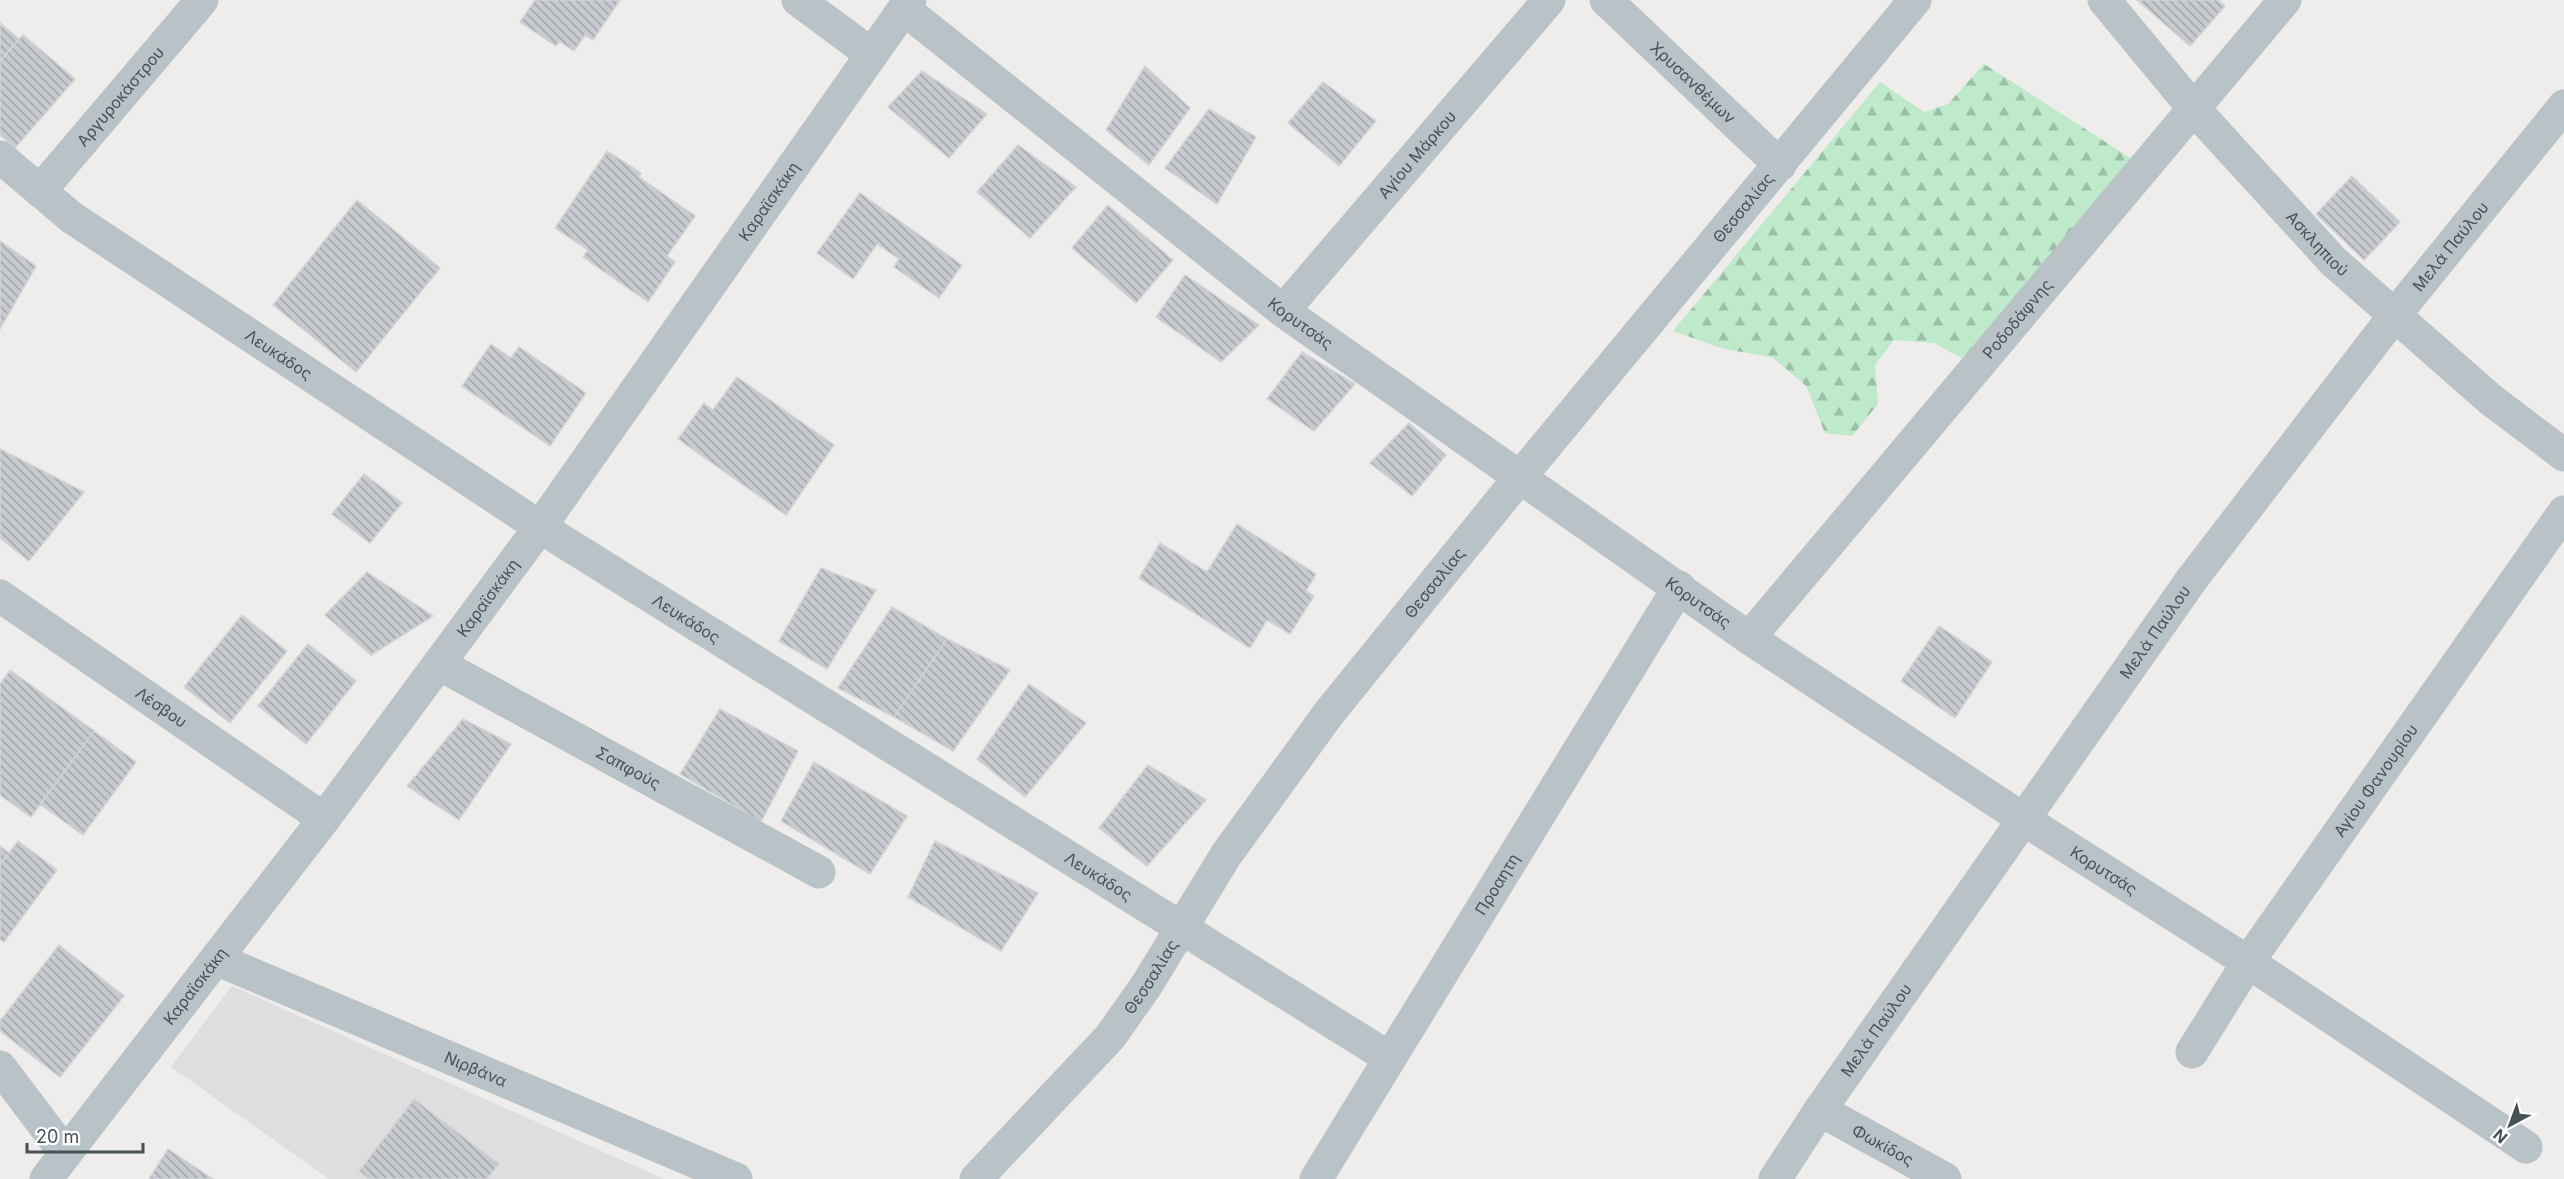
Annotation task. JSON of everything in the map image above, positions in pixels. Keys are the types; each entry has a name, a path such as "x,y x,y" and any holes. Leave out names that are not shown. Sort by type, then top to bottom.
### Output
{"street":[{"name":"Αργυροκάστρου","path":"40,191 202,0"},
{"path":"798,0 871,54"},
{"name":"Αγίου Μάρκου","path":"1284,311 1549,0"},
{"name":"Χρυσανθέμων","path":"1606,0 1780,165"},
{"name":"Θεσσαλίας","path":"976,1179 1110,1037 1226,855 1329,713 1520,477 1915,0"},
{"name":"Ασκληπιού","path":"2104,0 2195,110 2333,261 2490,399 2564,454"},
{"name":"Ροδοδάφνης","path":"1749,638 2195,110 2285,0"},
{"name":"Καραϊσκάκη","path":"46,1179 324,819 439,664 540,526 907,4"},
{"name":"Κορυτσάς","path":"907,4 1284,311 1749,638 2023,819 2248,962 2526,1146"},
{"name":"Μελά Παύλου","path":"1775,1179 1820,1110 2192,579 2394,316 2564,106"},
{"name":"Λευκάδος","path":"0,157 71,217 540,526 1181,926 1388,1058"},
{"name":"Αγίου Φανουρίου","path":"2192,1052 2248,962 2564,512"},
{"name":"Προαητη","path":"1316,1179 1388,1058 1679,587"},
{"name":"Λέσβου","path":"0,596 324,819"},
{"name":"Σαπφούς","path":"439,664 819,872"},
{"name":"Νιρβάνα","path":"216,959 736,1179"},
{"path":"0,1067 66,1153"},
{"name":"Φωκίδος","path":"1820,1110 1945,1179"}],"shaded area":[{"path":"232,986 664,1179 329,1179 171,1067"}],"green space":[{"path":"1984,64 2135,161 1965,360 1934,343 1894,340 1875,365 1878,404 1852,436 1825,433 1806,386 1772,357 1724,349 1673,331 1880,82 1924,112 1948,104"}],"building":[{"path":"535,0 620,0 593,40 585,35 574,51 559,41 556,46 520,22"},
{"path":"2137,0 2218,0 2225,6 2190,46"},
{"path":"0,23 19,39 0,61"},
{"path":"23,35 75,79 15,148 0,135 0,61"},
{"path":"1145,66 1190,108 1149,165 1106,130"},
{"path":"922,71 987,114 949,158 888,107"},
{"path":"1323,82 1376,121 1339,166 1288,123"},
{"path":"1209,109 1256,137 1217,204 1165,168"},
{"path":"1018,145 1076,187 1030,238 977,192"},
{"path":"607,151 641,173 639,177 695,216 667,256 675,262 648,302 583,257 588,250 555,228"},
{"path":"2352,176 2400,222 2364,260 2316,214"},
{"path":"860,193 962,265 939,298 894,267 899,259 877,244 853,279 817,253"},
{"path":"357,200 440,268 356,372 273,305"},
{"path":"1108,205 1173,260 1136,303 1072,248"},
{"path":"0,241 36,266 0,329"},
{"path":"1185,275 1259,325 1221,362 1156,317"},
{"path":"491,344 511,358 519,347 586,393 550,446 462,386"},
{"path":"1302,352 1355,384 1314,431 1267,399"},
{"path":"737,377 834,445 786,515 678,439 704,403 713,410"},
{"path":"1409,423 1446,455 1412,496 1370,463"},
{"path":"0,449 84,492 29,561 0,538"},
{"path":"364,474 402,503 370,543 332,514"},
{"path":"1237,524 1316,574 1306,591 1314,596 1290,634 1267,620 1250,648 1139,578 1160,543 1207,572"},
{"path":"821,568 876,590 827,669 779,641"},
{"path":"367,572 433,616 371,655 325,615"},
{"path":"892,607 947,639 894,717 838,688"},
{"path":"242,615 287,651 230,723 184,687"},
{"path":"1939,626 1992,662 1955,718 1901,681"},
{"path":"947,639 1010,670 953,751 894,717"},
{"path":"308,644 356,681 306,744 258,706"},
{"path":"10,670 94,731 31,817 0,795 0,684"},
{"path":"1029,684 1086,723 1025,797 977,759"},
{"path":"720,709 798,751 761,822 680,774"},
{"path":"463,719 511,744 459,820 407,786"},
{"path":"94,731 136,762 83,835 40,804"},
{"path":"814,762 907,816 870,874 781,821"},
{"path":"1148,765 1206,800 1147,866 1099,828"},
{"path":"18,841 57,870 4,942 0,939 0,865"},
{"path":"935,841 1038,893 1001,951 908,897"},
{"path":"0,846 9,853 0,865"},
{"path":"59,945 124,996 60,1077 0,1031 0,1021"},
{"path":"414,1099 499,1164 487,1179 369,1179 359,1171"},
{"path":"168,1149 213,1179 149,1179"}]}
